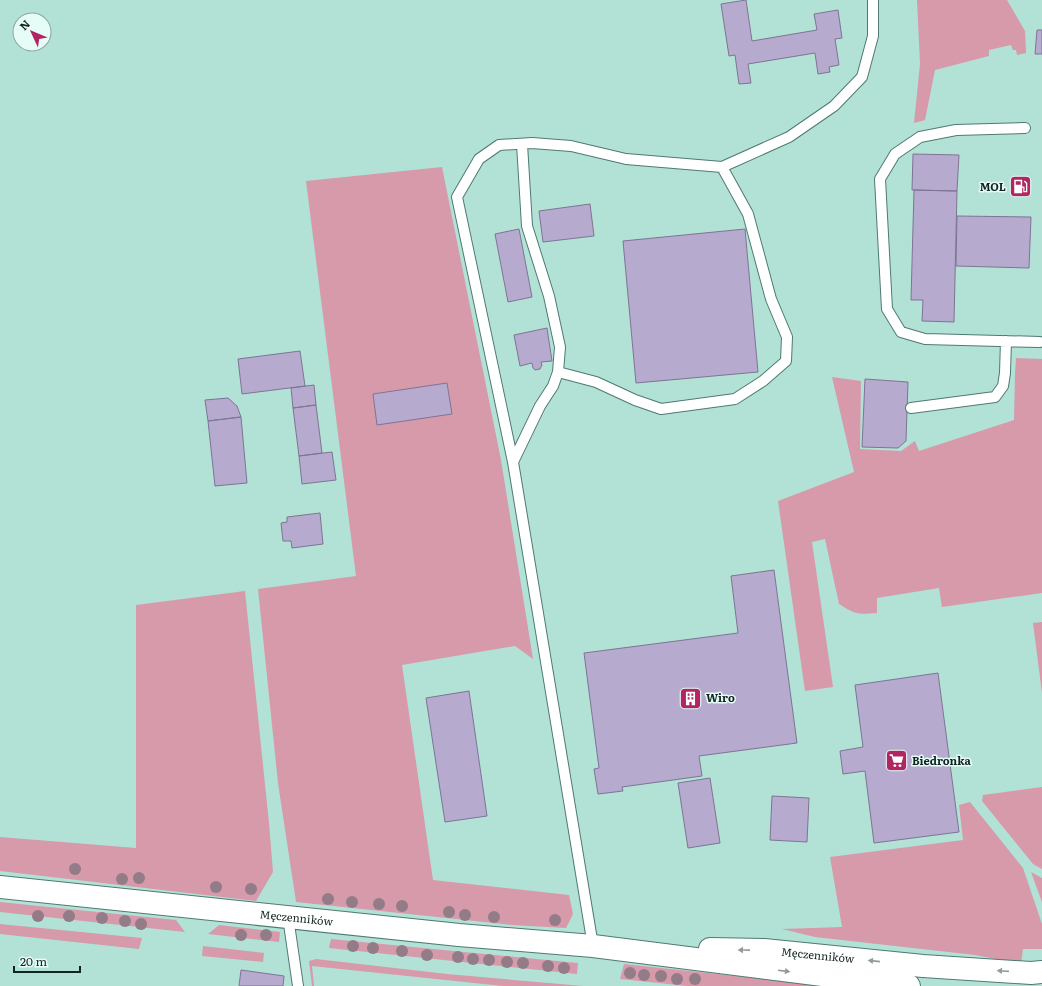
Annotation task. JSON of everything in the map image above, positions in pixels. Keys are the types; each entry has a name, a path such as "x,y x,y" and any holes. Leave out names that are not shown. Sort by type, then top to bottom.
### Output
{"main road":[{"name":"Męczenników","path":"0,887 459,935 593,946 900,985"},
{"name":"Męczenników","path":"593,946 764,950 923,966 1031,973 1042,972"}],"lane":[{"path":"593,946 513,462 457,197 480,159 499,145 532,143 571,146 626,159 722,167 789,138 834,106 862,77 873,36 873,0"},
{"path":"1025,128 956,130 920,137 895,154 880,179 887,309 900,332 925,339 1040,342"},
{"path":"513,462 540,406 553,386 558,372 560,347 549,296 528,226 522,144"},
{"path":"558,372 596,382 635,400 661,409 735,399 763,381 786,361 787,337 772,299 748,214 722,167"},
{"path":"911,408 995,397 1003,386 1006,341"},
{"path":"288,917 298,986"},
{"path":"900,985 904,973 923,966"}],"shaded area":[{"path":"917,0 1007,0 1025,31 1026,53 1017,55 1016,50 1013,50 1011,45 989,50 989,56 935,70 925,120 914,123 920,64"},
{"path":"442,167 501,460 533,659 515,646 402,665 433,880 569,895 573,914 566,928 512,925 296,902 278,783 258,589 356,576 306,181"},
{"path":"1016,358 1042,359 1042,593 942,607 939,588 877,598 877,613 857,613 839,604 825,539 812,542 833,687 805,691 778,501 854,472 832,377 861,381 860,449 901,451 915,441 919,451 1014,420"},
{"path":"245,591 273,872 256,901 0,871 0,837 136,848 136,605"},
{"path":"1042,622 1042,693 1033,623"},
{"path":"1042,787 1042,869 1033,864 982,801 983,795"},
{"path":"970,802 1023,868 1042,924 1042,949 1023,949 1021,964 975,955 815,937 782,929 842,927 830,857 963,840 959,805"},
{"path":"1031,872 1042,878 1042,902"},
{"path":"0,902 176,920 185,932 0,912"},
{"path":"0,924 142,938 139,949 0,934"},
{"path":"219,925 280,932 279,942 208,934"},
{"path":"331,939 578,963 577,974 329,948"},
{"path":"203,946 264,953 263,962 202,956"},
{"path":"316,959 447,974 583,986 503,986 312,966 314,986 312,986 309,961"},
{"path":"624,964 831,986 687,986 620,979"}],"building":[{"path":"746,0 752,41 817,30 814,14 838,10 842,38 835,39 839,65 829,67 830,72 818,74 815,53 748,64 751,83 739,84 735,55 729,56 721,4"},
{"path":"1037,30 1042,30 1042,54 1035,54"},
{"path":"913,154 959,155 957,191 912,190"},
{"path":"914,190 957,191 954,322 922,321 923,300 911,300"},
{"path":"590,204 594,236 543,242 539,211"},
{"path":"957,216 1031,217 1029,268 956,266"},
{"path":"519,229 532,297 508,302 495,234"},
{"path":"745,229 758,372 636,383 623,241"},
{"path":"547,328 552,361 541,362 542,365 540,369 535,370 532,363 520,366 514,335"},
{"path":"300,351 305,386 242,394 238,359"},
{"path":"865,379 908,382 906,441 898,448 862,447"},
{"path":"447,383 452,414 377,425 373,394"},
{"path":"314,385 316,405 293,408 291,388"},
{"path":"228,398 237,406 241,417 208,421 205,400"},
{"path":"316,405 322,453 299,456 293,408"},
{"path":"241,417 247,483 215,486 208,421"},
{"path":"332,452 336,480 302,484 299,456"},
{"path":"320,513 323,544 292,548 291,541 283,541 281,523 287,522 287,517"},
{"name":"Wiro","path":"774,570 797,743 699,756 702,776 622,787 623,791 598,794 594,769 599,768 584,653 738,633 731,576"},
{"name":"Biedronka","path":"938,673 959,832 874,843 865,771 843,774 840,751 863,747 855,685"},
{"path":"469,691 487,816 445,822 426,698"},
{"path":"710,778 720,843 688,848 678,783"},
{"path":"772,796 809,798 807,842 770,840"},
{"path":"241,970 284,976 283,986 239,986"}],"place":[{"name":"MOL","path":"1021,187"},
{"name":"Wiro","path":"690,698"},
{"name":"Biedronka","path":"896,761"}]}
